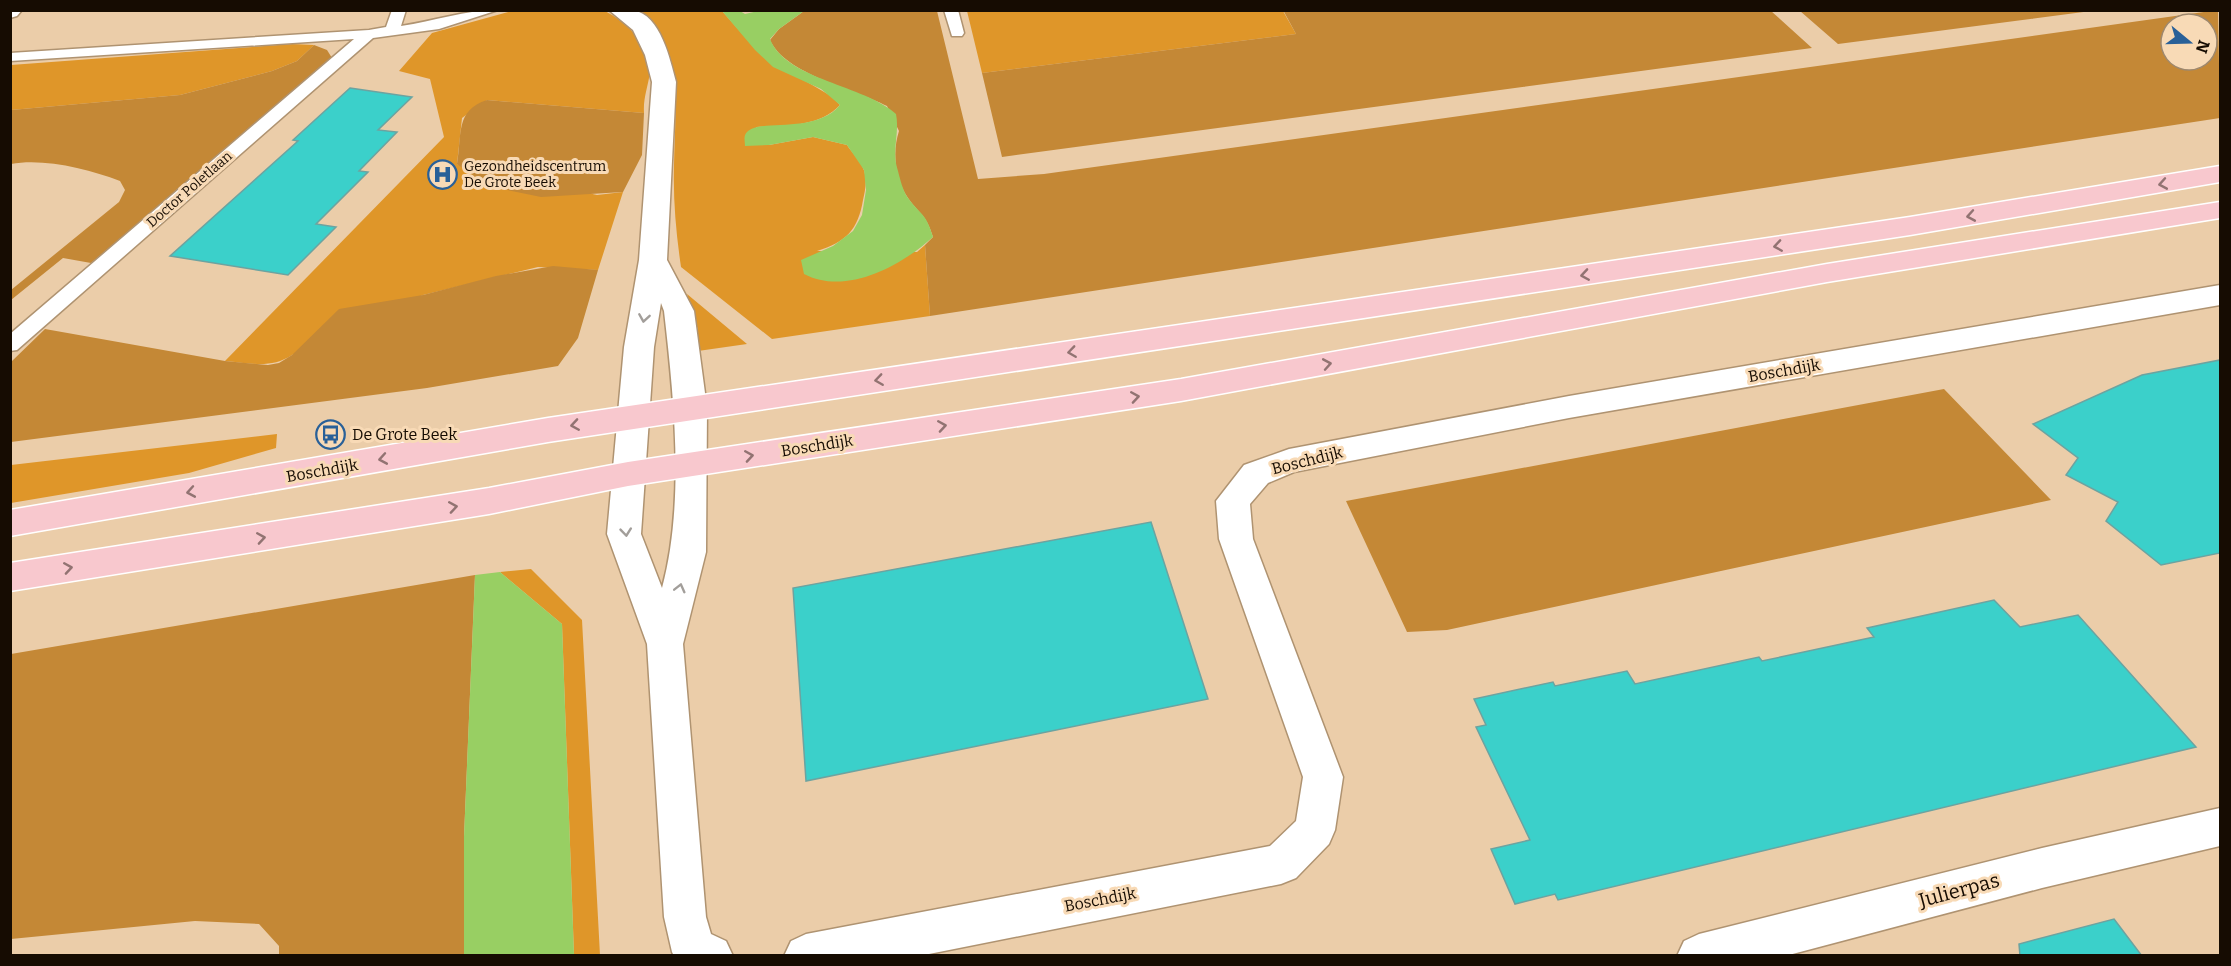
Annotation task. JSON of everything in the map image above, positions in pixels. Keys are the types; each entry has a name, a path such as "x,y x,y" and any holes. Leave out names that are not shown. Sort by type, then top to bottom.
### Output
{"main road":[{"name":"Boschdijk","path":"10,523 633,417 1910,226 2220,174"},
{"name":"Boschdijk","path":"10,577 489,501 628,474 1181,390 1827,273 2220,210"}],"street":[{"path":"620,10 643,26 657,55 664,82 653,260 639,347 624,534 665,644 685,917 700,954"},
{"path":"653,260 679,311 692,408 689,552 665,644"},
{"name":"Boschdijk","path":"806,956 1281,864 1315,830 1323,777 1236,539 1233,501 1256,474 1289,461 1569,407 2220,295"},
{"name":"Julierpas","path":"1699,956 1788,946 2042,868 2220,827"}],"lane":[{"path":"392,31 399,10"},
{"path":"10,57 369,34 439,25 491,10"},
{"path":"951,10 957,33"},
{"name":"Doctor Poletlaan","path":"10,345 369,34"}],"shaded area":[{"path":"515,10 605,11 629,28 643,44 650,62 644,113 487,100 462,118 457,164 597,195 623,192 598,270 538,267 423,295 276,362 260,364 225,361 444,137 430,79 399,71 432,33"},
{"path":"1283,10 1771,11 1812,48 1002,157 982,73 1296,34"},
{"path":"637,11 722,11 761,55 831,96 840,105 822,118 801,124 756,127 769,145 813,137 847,145 865,172 861,210 854,227 843,239 817,251 917,252 925,245 930,316 772,339 681,267 674,203 675,103 670,61 663,43 652,26"},
{"path":"722,11 740,11 745,14 758,11 804,11 779,29 770,39 779,53 792,64 882,104 896,114 895,156 901,181 908,198 925,218 933,237 889,267 855,280 837,282 820,280 804,274 801,260 833,246 853,231 862,215 866,190 864,170 847,145 813,137 769,145 745,146 744,139 747,132 754,128 817,120 840,105 821,89 773,67 755,50"},
{"path":"804,11 937,11 978,179 1044,174 2159,18 2159,72 2219,72 2219,64 2220,118 930,316 925,245 933,237 925,219 908,198 900,182 895,156 899,131 887,106 805,71 778,52 770,40 779,29"},
{"path":"967,11 1283,11 1296,34 982,73"},
{"path":"1800,11 2091,11 1838,44"},
{"path":"292,44 314,45 297,61 272,71 180,95 11,110 11,65"},
{"path":"314,45 327,50 332,58 323,74 91,263 63,258 11,300 11,290 119,202 125,190 120,181 94,172 37,162 11,164 11,110 180,95 272,71 297,61"},
{"path":"487,100 644,113 642,155 623,192 541,197 488,186 457,164 460,134 465,117 477,104"},
{"path":"553,266 598,270 578,338 558,366 427,388 11,442 11,362 45,329 225,361 268,365 279,363 292,355 339,309 423,295 496,276"},
{"path":"687,294 747,344 698,351 698,330"},
{"path":"1944,389 2051,500 1447,630 1407,632 1346,501"},
{"path":"277,434 276,448 189,473 11,503 11,465"},
{"path":"531,569 582,620 600,955 574,955 562,624 500,572"},
{"path":"500,572 562,624 574,955 464,955 464,837 475,575"},
{"path":"475,575 464,837 464,955 279,955 279,946 259,924 195,921 11,939 11,654"}],"building":[{"path":"350,88 412,97 378,130 397,132 359,171 368,172 316,224 336,227 288,275 170,256 298,141 293,140"},
{"path":"2220,360 2220,553 2161,565 2106,521 2118,502 2066,475 2078,458 2033,424 2142,375"},
{"path":"1151,522 1208,699 806,781 793,588"},
{"path":"1994,600 2020,627 2078,615 2196,747 1558,900 1555,894 1515,904 1491,849 1530,840 1476,727 1486,725 1474,699 1553,682 1555,686 1627,671 1635,684 1759,657 1762,661 1874,637 1867,628"},
{"path":"2114,919 2142,956 2020,956 2019,944"}],"place":[{"name":"Gezondheidscentrum De Grote Beek","path":"443,174"},
{"name":"De Grote Beek","path":"331,434"}]}
